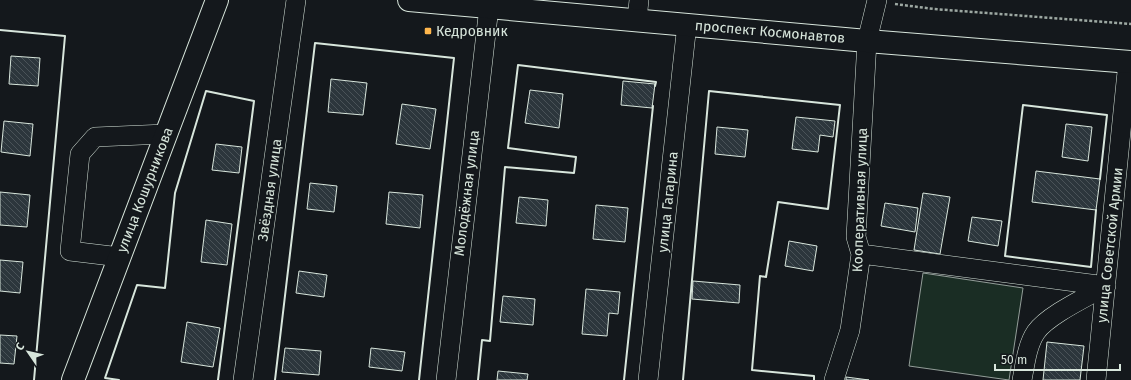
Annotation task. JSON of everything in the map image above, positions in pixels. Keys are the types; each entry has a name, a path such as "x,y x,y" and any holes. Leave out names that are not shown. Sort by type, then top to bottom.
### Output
{"main road":[{"name":"улица Кошурникова","path":"73,380 217,0"},
{"name":"проспект Космонавтов","path":"409,0 489,7 638,10 687,24 867,41 1130,62"}],"street":[{"name":"Звёздная улица","path":"243,380 296,0"},
{"name":"Кооперативная улица","path":"834,380 850,330 861,254 856,237 867,41 877,1"},
{"name":"Молодёжная улица","path":"446,380 489,7"},
{"name":"улица Гагарина","path":"648,380 687,24"},
{"name":"улица Советской Армии","path":"1096,380 1130,62"},
{"path":"120,257 70,251 80,154 95,137 166,134"},
{"path":"861,254 1106,286"},
{"path":"1022,380 1027,353 1036,332 1047,320 1106,286"}],"path":[{"path":"877,1 934,9 1131,24"}],"green space":[{"path":"923,273 1023,288 1009,380 909,366"}],"building":[{"path":"11,56 40,58 38,86 9,84"},
{"path":"331,79 367,83 363,115 328,112"},
{"path":"623,81 655,84 652,108 621,105"},
{"path":"530,90 563,94 559,128 525,123"},
{"path":"402,104 436,109 430,149 396,144"},
{"path":"796,117 835,121 833,137 820,135 818,152 792,149"},
{"path":"4,121 33,124 30,156 1,152"},
{"path":"1066,124 1092,127 1088,161 1062,157"},
{"path":"717,127 748,130 745,157 715,154"},
{"path":"216,144 242,147 239,173 212,170"},
{"path":"1036,171 1100,179 1096,210 1032,202"},
{"path":"310,183 337,186 334,212 307,209"},
{"path":"0,192 30,195 27,227 0,225"},
{"path":"389,192 423,195 420,228 386,224"},
{"path":"923,193 950,197 940,254 914,250"},
{"path":"519,197 548,200 546,226 516,223"},
{"path":"885,203 918,208 915,232 881,226"},
{"path":"596,205 628,208 625,242 593,239"},
{"path":"972,217 1002,221 998,246 968,241"},
{"path":"206,220 232,224 227,265 201,262"},
{"path":"789,241 817,246 813,271 785,266"},
{"path":"0,260 23,262 20,293 0,291"},
{"path":"299,271 327,275 324,297 296,293"},
{"path":"693,281 740,285 739,303 692,299"},
{"path":"586,289 620,292 618,314 609,313 607,336 582,334"},
{"path":"503,296 535,299 533,325 500,322"},
{"path":"187,322 220,328 213,367 181,362"},
{"path":"0,335 17,336 14,364 0,363"},
{"path":"1047,342 1084,346 1080,380 1043,380"},
{"path":"285,348 321,351 319,375 282,372"},
{"path":"371,348 405,352 402,371 369,367"},
{"path":"498,371 528,374 527,380 497,380"},
{"path":"846,377 869,380 846,380"}],"wall":[{"path":"0,30 65,36 34,380"},
{"path":"275,380 315,43 454,58 419,380"},
{"path":"478,380 482,340 490,341 505,167 574,173 576,157 508,148 518,65 656,82 655,86"},
{"path":"119,380 105,378 137,285 165,288 175,193 206,91 254,101 218,380"},
{"path":"683,380 709,91 840,105 828,209 778,202 766,277 760,276 752,370 814,376 814,380"},
{"path":"1096,210 1091,267 1005,256 1023,105 1107,115 1100,179"},
{"path":"624,380 653,106"}],"place":[{"name":"Кедровник","path":"428,31"}]}
